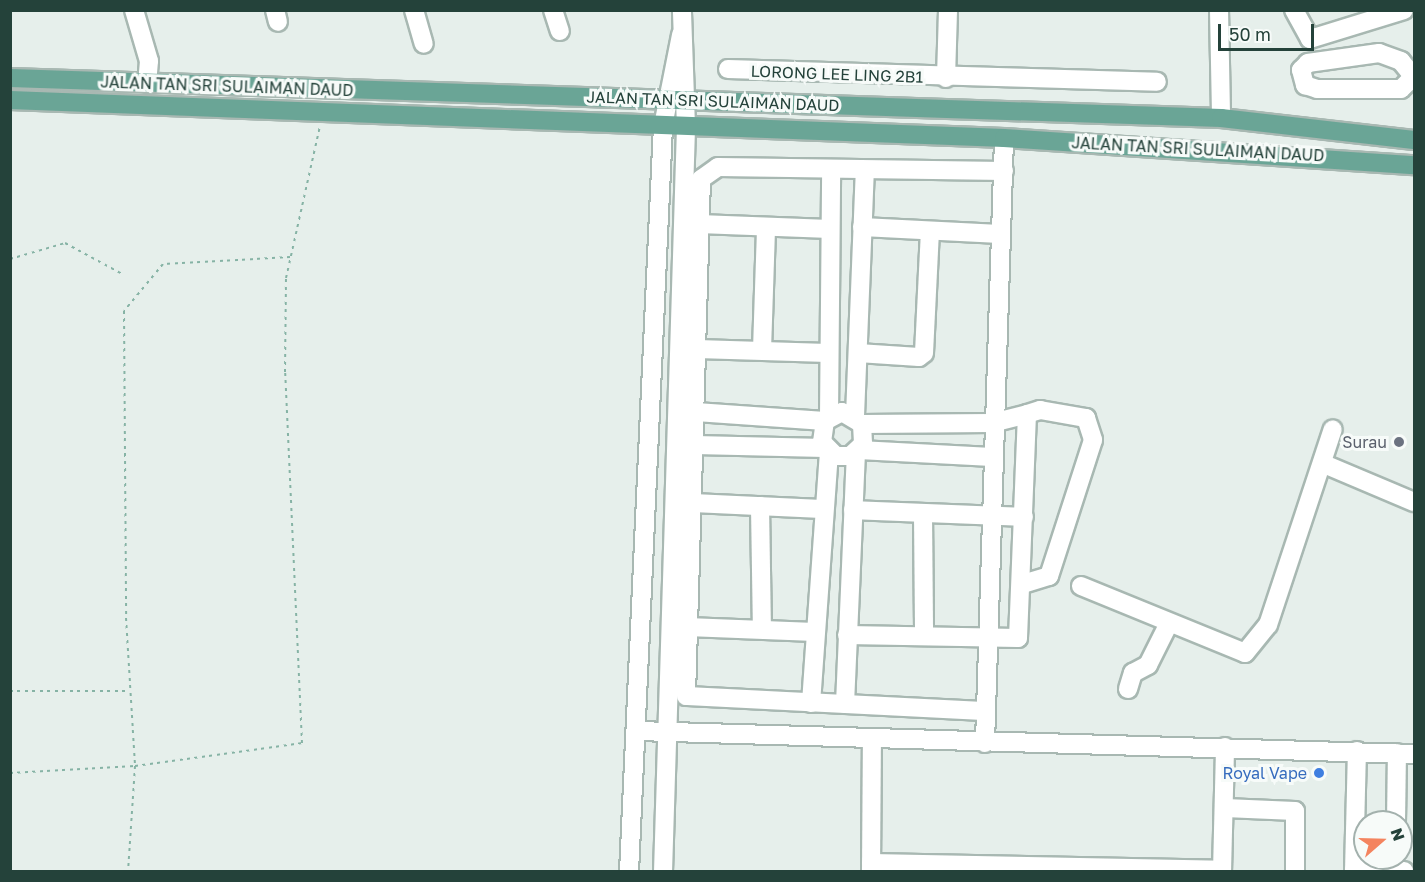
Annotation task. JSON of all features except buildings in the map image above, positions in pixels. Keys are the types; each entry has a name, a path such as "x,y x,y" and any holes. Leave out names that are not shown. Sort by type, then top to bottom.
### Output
{"main road":[{"name":"JALAN TAN SRI SULAIMAN DAUD","path":"10,78 1221,118 1414,140"},
{"name":"JALAN TAN SRI SULAIMAN DAUD","path":"10,100 1004,138 1414,165"}],"street":[{"path":"134,10 149,61 147,83"},
{"path":"414,10 424,44"},
{"path":"554,10 560,31"},
{"path":"682,10 686,127 681,259 689,284 697,349 693,503 680,579 687,627 686,696 984,711"},
{"name":"LORONG LEE LING 2B1","path":"946,78 948,10"},
{"path":"1219,10 1221,118"},
{"path":"1294,10 1310,39 1404,10"},
{"path":"629,872 663,126 666,100 682,33"},
{"path":"1379,53 1401,61 1414,76 1401,89 1317,88 1305,85 1300,70 1308,63 1379,53"},
{"name":"LORONG LEE LING 2B1","path":"728,69 946,78 1157,82"},
{"path":"985,744 992,423 1004,138"},
{"path":"663,872 680,579 689,284 699,224 701,179 708,170 1004,171"},
{"path":"811,703 827,450 820,435 827,419 831,170"},
{"path":"844,704 858,451 858,353 864,171"},
{"path":"699,224 830,229"},
{"path":"762,350 766,227"},
{"path":"862,227 1000,234"},
{"path":"858,353 919,357 924,353 930,231"},
{"path":"656,257 681,259"},
{"path":"697,349 828,353"},
{"path":"696,412 827,419 992,423 1040,410 1086,418 1094,432 1049,576 1023,584"},
{"path":"847,635 986,640 1018,638 1023,584 1027,414"},
{"path":"1081,586 1168,625 1245,653 1262,638 1324,464 1333,429"},
{"path":"695,445 827,450 843,457 858,451 992,457"},
{"path":"1324,464 1414,502"},
{"path":"693,503 822,509"},
{"path":"760,506 762,629"},
{"path":"853,510 1024,517"},
{"path":"923,513 924,636"},
{"path":"1128,689 1133,674 1148,665 1168,625"},
{"path":"687,627 814,632"},
{"path":"637,731 985,744 1225,747 1406,754 1398,810"},
{"path":"873,740 871,867 1222,871 1225,747"},
{"path":"1357,752 1354,871 1414,871"},
{"path":"1225,808 1295,811 1294,872"}],"path":[{"path":"10,773 135,766 302,743 285,372 290,257 323,112"},
{"path":"10,259 65,243 124,275"},
{"path":"128,872 135,766 130,690 124,311 163,264 290,257"},
{"path":"10,690 130,690"}],"place":[{"name":"Surau","path":"1399,442"},
{"name":"Royal Vape","path":"1319,773"}]}
